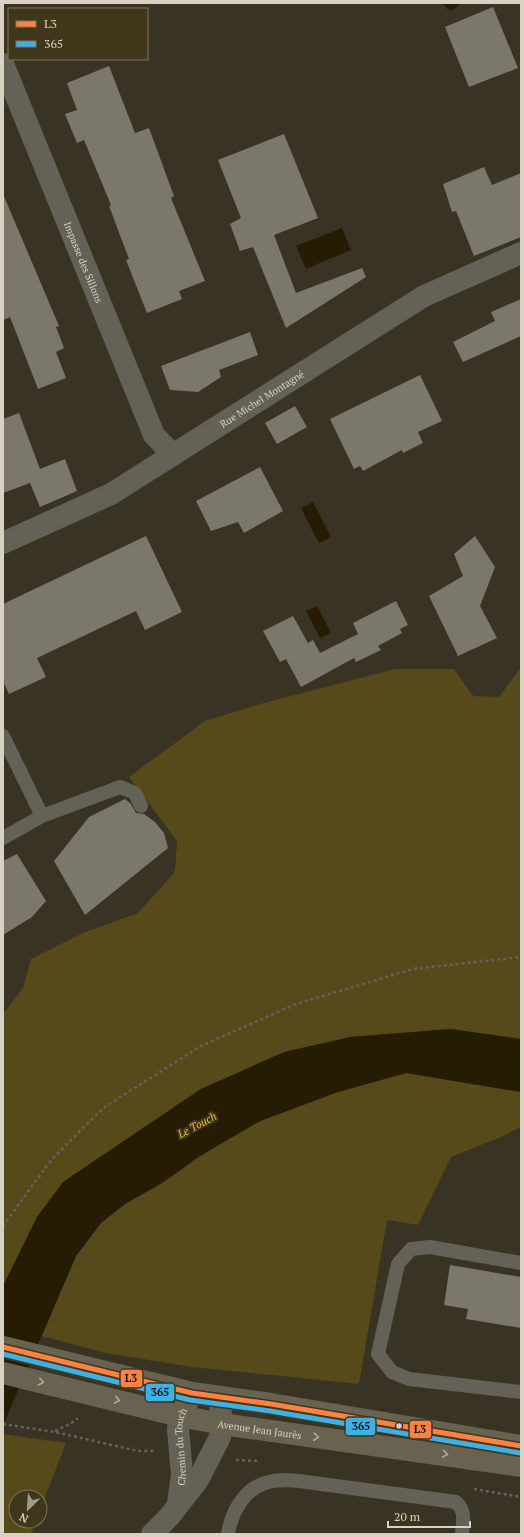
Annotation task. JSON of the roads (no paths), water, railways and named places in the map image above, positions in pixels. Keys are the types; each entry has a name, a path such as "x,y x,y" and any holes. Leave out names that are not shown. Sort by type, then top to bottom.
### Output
{"main road":[{"path":"3,1347 192,1393 521,1446"},
{"name":"Avenue Jean Jaurès","path":"3,1373 180,1416 222,1424 521,1466"}],"street":[{"name":"Impasse des Sillons","path":"3,64 154,435 173,455"},
{"name":"Rue Michel Montagné","path":"3,543 111,494 424,296 521,253"},
{"name":"Chemin du Touch","path":"178,1503 182,1475 178,1429 180,1416 192,1393"},
{"name":"Chemin du Touch","path":"152,1534 169,1517 178,1503 198,1480 220,1437 222,1424 219,1397"}],"lane":[{"path":"3,736 42,816"},
{"path":"3,838 42,816 120,787 135,793 141,806"},
{"path":"521,1262 430,1247 411,1249 398,1264 378,1354 392,1372 409,1380 521,1392"},
{"path":"228,1534 230,1520 239,1503 252,1491 264,1483 280,1480 299,1481 456,1502 462,1507 464,1516 462,1534"}],"water":[{"path":"442,3 460,3 454,10 449,10"},
{"path":"342,228 351,250 306,269 296,246"},
{"path":"313,502 331,537 319,543 301,508"},
{"path":"317,606 331,633 320,638 306,611"},
{"name":"Le Touch","path":"451,1029 521,1039 521,1092 406,1073 338,1092 260,1121 200,1156 162,1183 125,1204 101,1223 76,1256 3,1425 3,1286 37,1217 63,1182 201,1089 284,1052 350,1037"}]}
